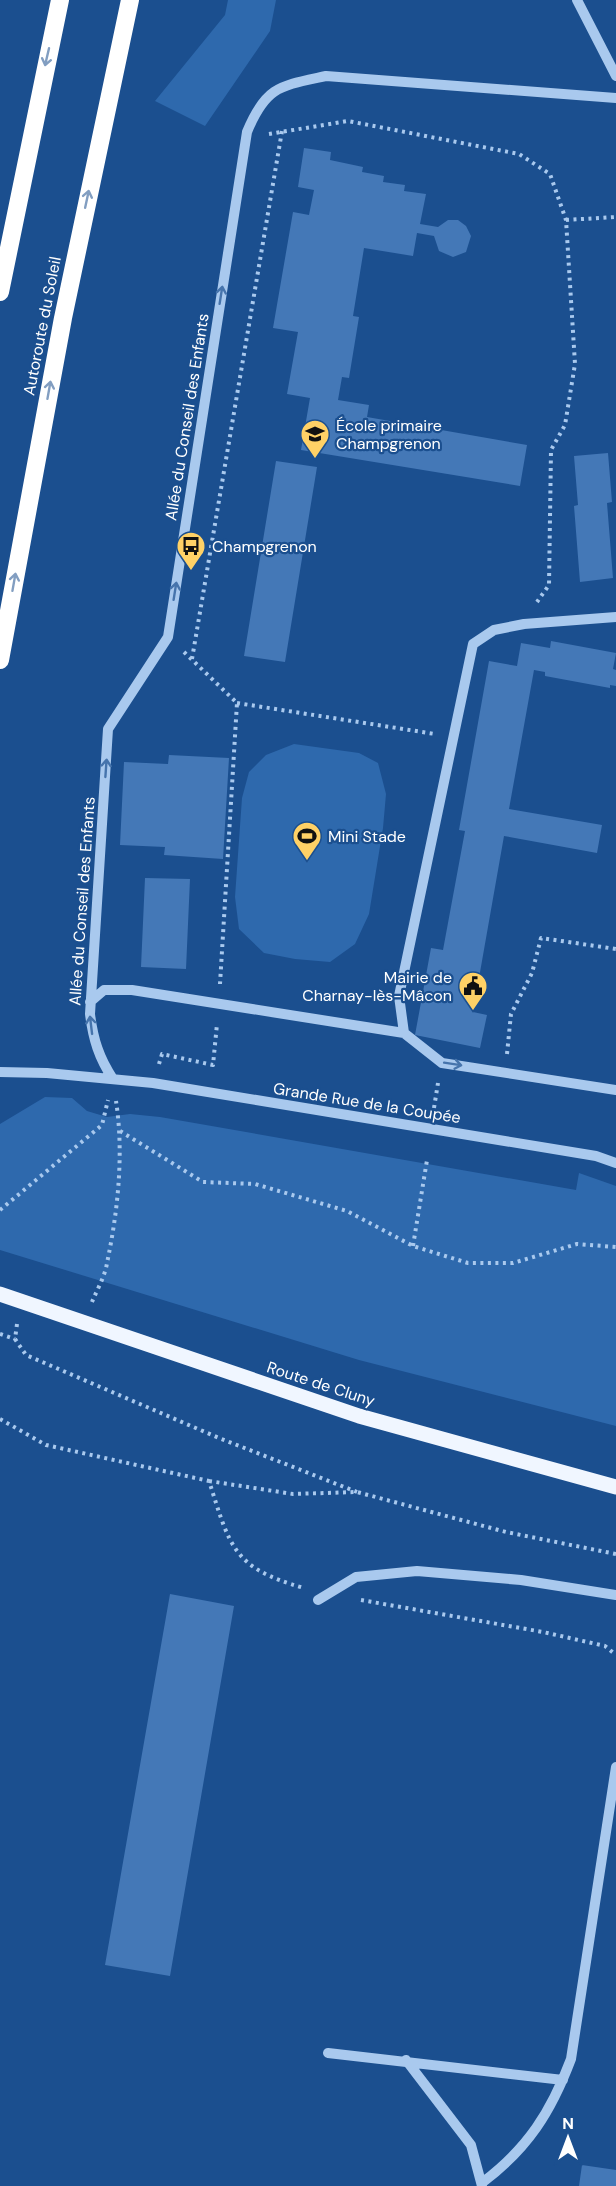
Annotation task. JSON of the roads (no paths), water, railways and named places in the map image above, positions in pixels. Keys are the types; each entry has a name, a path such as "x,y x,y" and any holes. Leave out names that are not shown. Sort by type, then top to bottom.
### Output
{"highway":[{"path":"0,291 60,0"},
{"name":"Autoroute du Soleil","path":"0,660 63,318 130,0"}],"main road":[{"name":"Route de Cluny","path":"0,1294 359,1416 616,1487"}],"street":[{"path":"577,0 616,76"},
{"name":"Allée du Conseil des Enfants","path":"113,1079 100,1060 93,1036 90,1002 108,729 168,637 246,132 257,107 272,92 288,84 327,76 616,98"},
{"path":"404,1033 399,996 473,644 494,630 524,624 616,617"},
{"path":"90,1002 104,990 122,990 404,1033 442,1062 616,1090"},
{"name":"Grande Rue de la Coupée","path":"0,1072 153,1083 596,1156 616,1163"},
{"path":"322,1597 356,1577 417,1571 521,1580 616,1595"},
{"path":"406,2060 471,2145 482,2184 510,2162 539,2124 571,2060 616,1767"},
{"path":"328,2053 406,2060 563,2080"}],"place":[{"name":"École primaire Champgrenon","path":"315,460"},
{"name":"Champgrenon","path":"191,572"},
{"name":"Mini Stade","path":"307,862"},
{"name":"Mairie de Charnay-lès-Mâcon","path":"473,1012"}]}
